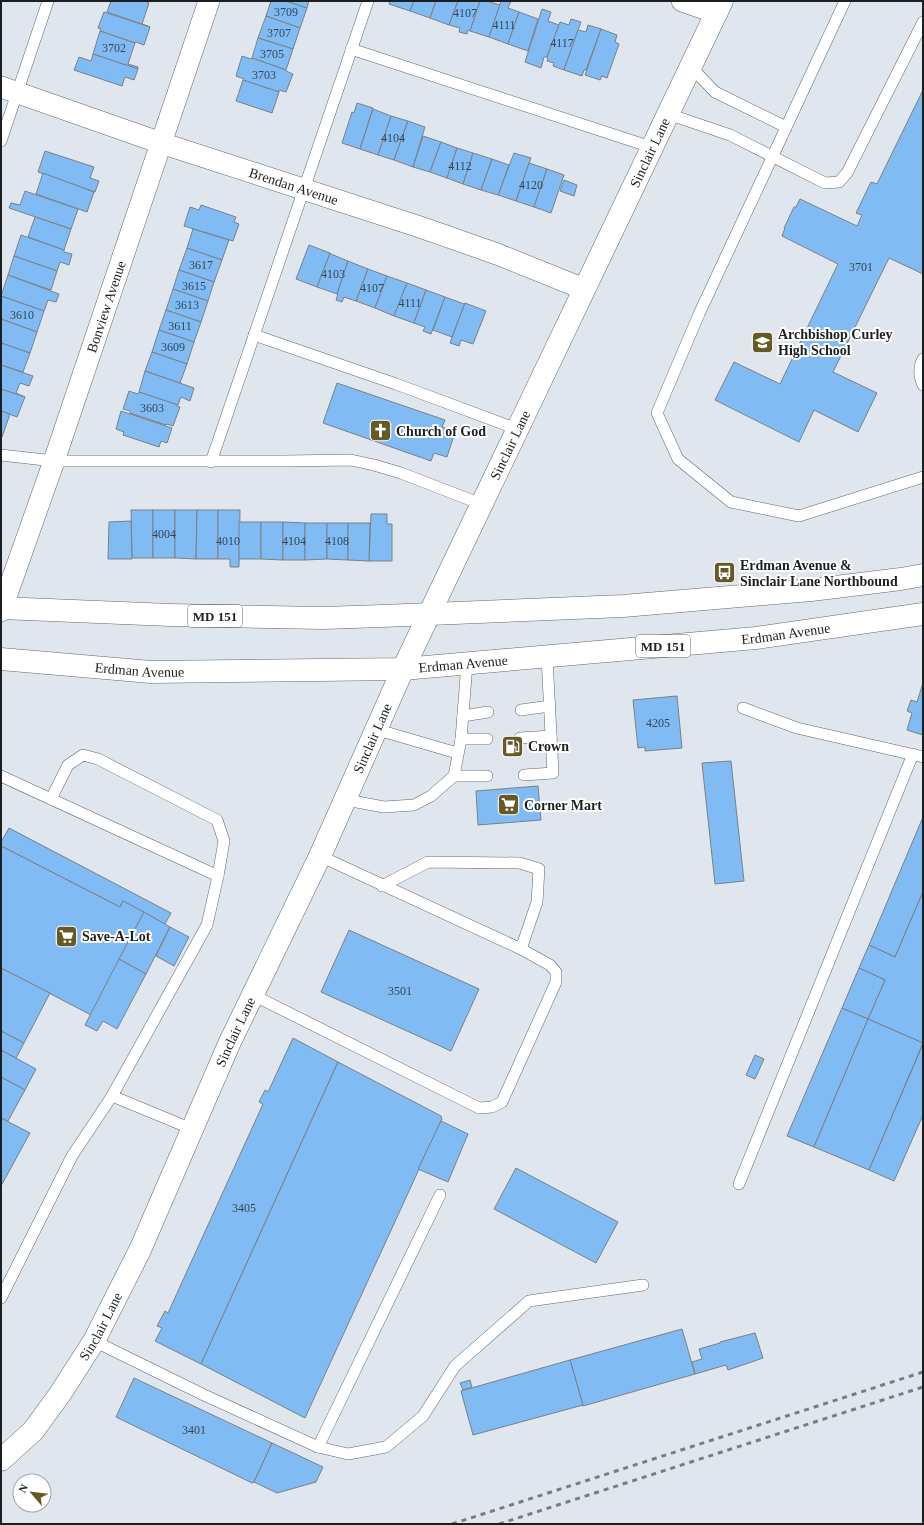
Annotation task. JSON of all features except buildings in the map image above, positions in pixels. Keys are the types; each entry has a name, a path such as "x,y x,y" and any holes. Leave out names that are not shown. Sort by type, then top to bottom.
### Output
{"main road":[{"name":"Sinclair Lane","path":"1,1460 33,1430 60,1394 94,1341 140,1250 229,1044 346,800 375,729 719,7"},
{"name":"MD 151","path":"1,609 170,615 323,618 630,605 811,590 923,575"},
{"name":"Erdman Avenue","path":"1,659 150,672 403,669 756,638 923,614"}],"street":[{"name":"Bonview Avenue","path":"1,609 54,461 209,1"},
{"path":"682,1 719,7"},
{"name":"Brendan Avenue","path":"9,90 161,143 304,188 490,252 584,288"}],"lane":[{"path":"1,141 9,90 48,1"},
{"path":"211,462 368,1"},
{"path":"846,1 699,314 657,413 678,459 731,502 800,516 923,477"},
{"path":"668,114 730,135 825,183 838,182 847,173 923,22"},
{"path":"351,49 651,147"},
{"path":"691,67 715,92 786,127"},
{"path":"254,335 396,384 517,429"},
{"path":"923,359 920,364 919,376 923,385"},
{"path":"1,455 54,461 211,462 351,460 374,464 401,473 481,504"},
{"path":"524,775 553,773 547,657"},
{"path":"454,776 457,752 461,739 467,664"},
{"path":"521,710 550,706"},
{"path":"738,1184 918,756 797,728 743,708"},
{"path":"463,716 488,712"},
{"path":"375,729 457,752"},
{"path":"520,738 551,736"},
{"path":"461,739 487,739"},
{"path":"1,1298 72,1156 112,1096 207,925 224,841 217,820 98,759 83,755 68,765 51,799"},
{"path":"1,776 218,876"},
{"path":"346,800 384,807 414,805 431,796 454,776 488,776"},
{"path":"253,995 479,1108 492,1107 502,1102 556,982 556,972 550,966 521,949 320,856"},
{"path":"382,886 428,862 520,863 539,869 538,902 521,949"},
{"path":"112,1096 192,1129"},
{"path":"318,1447 440,1195"},
{"path":"94,1341 204,1395 318,1447 348,1454 386,1447 423,1416 455,1366 528,1302 643,1285"}],"railway":[{"path":"452,1524 923,1372"},
{"path":"499,1524 923,1387"}],"place":[{"name":"Archbishop Curley High School","path":"762,342"},
{"name":"Church of God","path":"381,431"},
{"name":"Erdman Avenue & Sinclair Lane Northbound","path":"725,573"},
{"name":"Crown","path":"512,746"},
{"name":"Corner Mart","path":"508,805"},
{"name":"Save-A-Lot","path":"66,936"}]}
